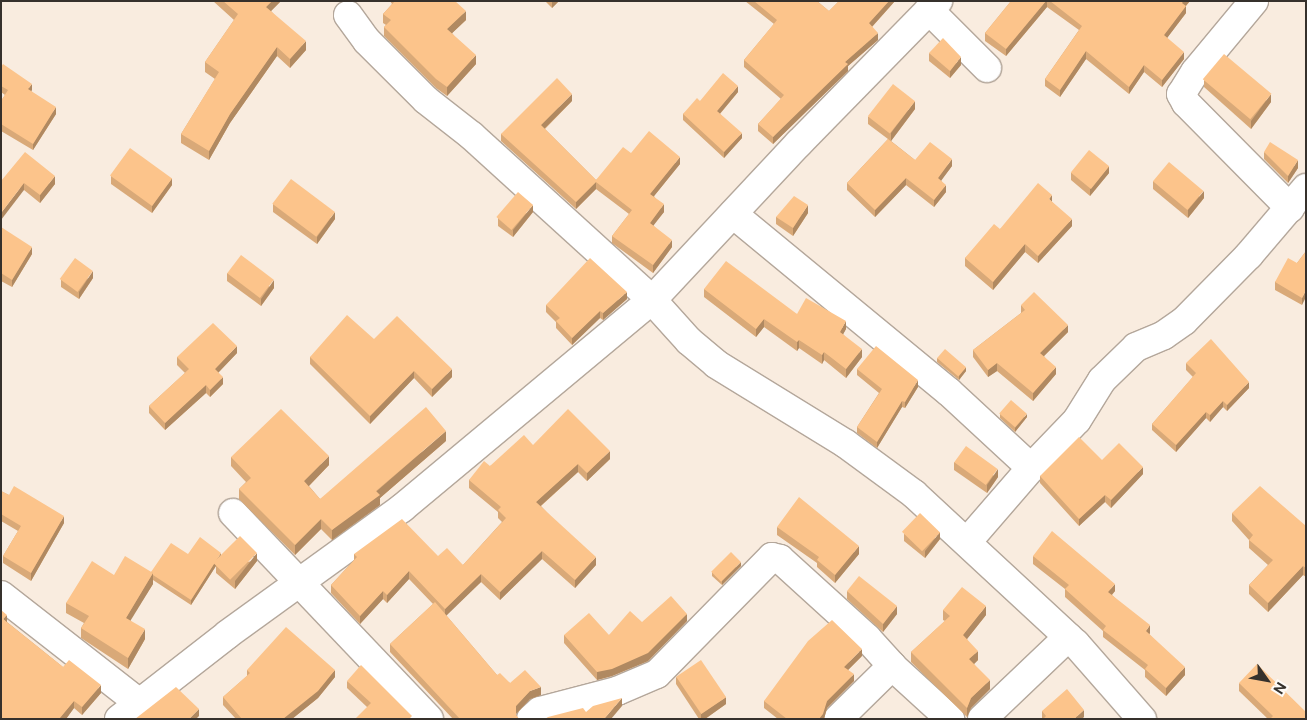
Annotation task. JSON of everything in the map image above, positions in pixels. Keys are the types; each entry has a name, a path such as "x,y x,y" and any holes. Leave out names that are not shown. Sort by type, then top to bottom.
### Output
{"street":[{"path":"967,542 1031,468 1077,420 1096,388 1127,354 1176,328 1298,198 1186,103 1182,94 1195,72 1254,1"},
{"path":"1,595 128,710 409,502 652,300 934,6 987,68"},
{"path":"348,15 367,41 426,100 472,136 652,300 689,341 716,364 874,463 967,542 1068,637 1142,719"},
{"path":"733,214 949,392 1031,468"},
{"path":"233,513 429,719"},
{"path":"531,719 540,711 617,691 657,674 772,557 780,559 868,638 892,666 950,719"},
{"path":"982,719 1068,637"},
{"path":"838,719 892,666"}],"building":[{"path":"223,1 272,1 266,7 306,41 290,59 277,47 230,114 209,151 181,134 219,72 205,62 238,14"},
{"path":"395,1 455,1 466,11 447,29 476,55 447,87 436,79 384,27 391,20 383,14"},
{"path":"754,1 817,1 829,11 839,1 889,1 869,23 878,33 845,62 848,64 773,137 758,124 784,95 744,60 777,20"},
{"path":"1011,1 1046,1 1006,49 985,33"},
{"path":"1050,1 1183,1 1182,3 1186,6 1164,35 1184,52 1162,80 1144,65 1129,87 1086,51 1060,90 1045,79 1082,26"},
{"path":"943,38 961,57 950,71 929,53"},
{"path":"1224,54 1271,94 1250,119 1203,79"},
{"path":"3,64 32,84 28,89 56,107 33,144 1,124 1,101 8,90 1,86 1,67"},
{"path":"723,73 738,86 717,111 742,133 724,152 683,114 697,98 700,101"},
{"path":"557,78 572,94 541,125 596,180 623,147 631,153 649,131 680,157 650,194 664,204 650,223 672,240 653,265 612,236 632,210 596,182 576,202 501,134"},
{"path":"893,84 915,101 890,134 868,116"},
{"path":"888,139 915,160 930,142 952,159 938,178 946,185 934,200 906,178 875,210 847,183"},
{"path":"1270,142 1298,160 1288,176 1264,152"},
{"path":"130,148 172,179 152,206 110,176"},
{"path":"1089,150 1109,166 1091,189 1071,173"},
{"path":"25,152 55,176 40,195 24,183 1,213 1,181"},
{"path":"1169,162 1203,191 1187,210 1153,181"},
{"path":"291,179 335,212 316,237 272,204"},
{"path":"1038,183 1052,195 1049,199 1072,219 1038,256 1025,244 993,282 965,258 994,224 1000,229"},
{"path":"518,192 533,205 511,230 496,217"},
{"path":"794,196 808,205 793,228 776,217"},
{"path":"1,227 32,247 12,280 1,273"},
{"path":"1306,251 1306,290 1302,298 1275,282 1288,258 1297,263"},
{"path":"241,255 274,280 260,298 227,273"},
{"path":"75,258 93,271 78,292 60,279"},
{"path":"590,258 627,292 603,313 600,311 572,338 556,321 560,318 546,305"},
{"path":"726,261 797,314 806,298 846,321 840,332 862,349 846,369 824,352 822,355 799,340 797,342 764,319 756,329 704,289"},
{"path":"1034,292 1068,325 1040,353 1056,367 1033,393 997,363 988,370 973,350 1025,310 1021,305"},
{"path":"347,315 374,339 397,316 452,369 432,389 414,371 370,416 310,357"},
{"path":"213,323 237,346 215,369 223,377 210,390 206,385 165,423 149,406 189,369 177,357"},
{"path":"1211,339 1249,382 1227,405 1223,401 1210,415 1206,412 1176,445 1152,424 1196,373 1186,363"},
{"path":"876,346 918,380 905,402 902,401 877,442 857,427 882,389 857,369"},
{"path":"945,349 966,367 958,376 937,358"},
{"path":"1011,400 1027,414 1015,427 999,414"},
{"path":"426,407 446,431 376,491 380,495 332,530 321,519 295,545 239,489 251,478 231,457 281,409 329,456 304,481 320,499"},
{"path":"568,409 610,451 587,473 578,464 536,502 596,557 575,580 542,551 500,592 481,574 445,609 409,571 387,595 383,591 360,616 331,585 357,557 354,554 402,519 438,556 447,548 463,565 506,518 498,510 501,507 469,480 484,461 490,466 524,435 533,445"},
{"path":"1079,437 1102,460 1119,443 1143,467 1111,500 1105,495 1079,519 1040,476"},
{"path":"966,446 998,469 986,485 954,462"},
{"path":"14,486 64,516 31,573 3,556 21,526 1,514 1,491 9,495"},
{"path":"1260,486 1306,526 1306,568 1303,566 1268,603 1249,585 1273,560 1249,540 1253,535 1232,513"},
{"path":"799,497 859,546 835,575 817,560 819,557 777,527"},
{"path":"920,513 940,532 922,551 902,532"},
{"path":"1052,531 1115,584 1108,592 1150,625 1146,631 1185,667 1166,688 1145,669 1148,665 1103,630 1106,626 1065,589 1069,585 1033,556"},
{"path":"240,536 257,553 230,580 213,563"},
{"path":"200,537 221,553 191,600 151,572 171,543 188,554"},
{"path":"731,552 741,562 721,582 711,572"},
{"path":"125,556 153,573 126,618 145,629 128,658 81,628 89,616 66,603 92,561 114,575"},
{"path":"859,576 897,606 883,624 847,591"},
{"path":"962,587 986,606 963,635 978,651 969,659 990,680 971,698 967,708 911,652 950,616 943,610"},
{"path":"671,596 687,614 648,653 612,669 597,672 564,635 589,613 609,635 630,611 642,622"},
{"path":"435,602 497,675 500,673 510,683 525,670 541,687 530,691 516,706 516,715 519,719 460,719 390,644"},
{"path":"1,610 7,615 3,619 63,667 69,660 101,685 82,707 74,701 59,719 1,719"},
{"path":"832,620 862,649 844,667 854,674 827,701 823,714 819,719 787,719 764,701 808,641"},
{"path":"286,627 335,670 318,691 283,719 242,719 223,697 250,673 247,670"},
{"path":"701,660 726,697 701,714 676,677"},
{"path":"1257,664 1306,712 1306,719 1270,719 1273,716 1239,683"},
{"path":"361,665 412,716 409,719 355,719 371,703 347,681"},
{"path":"176,687 199,709 189,719 135,719"},
{"path":"1067,689 1084,710 1074,719 1043,719 1046,716 1042,711"},
{"path":"622,698 604,719 545,719 583,708 586,712 593,706"}]}
